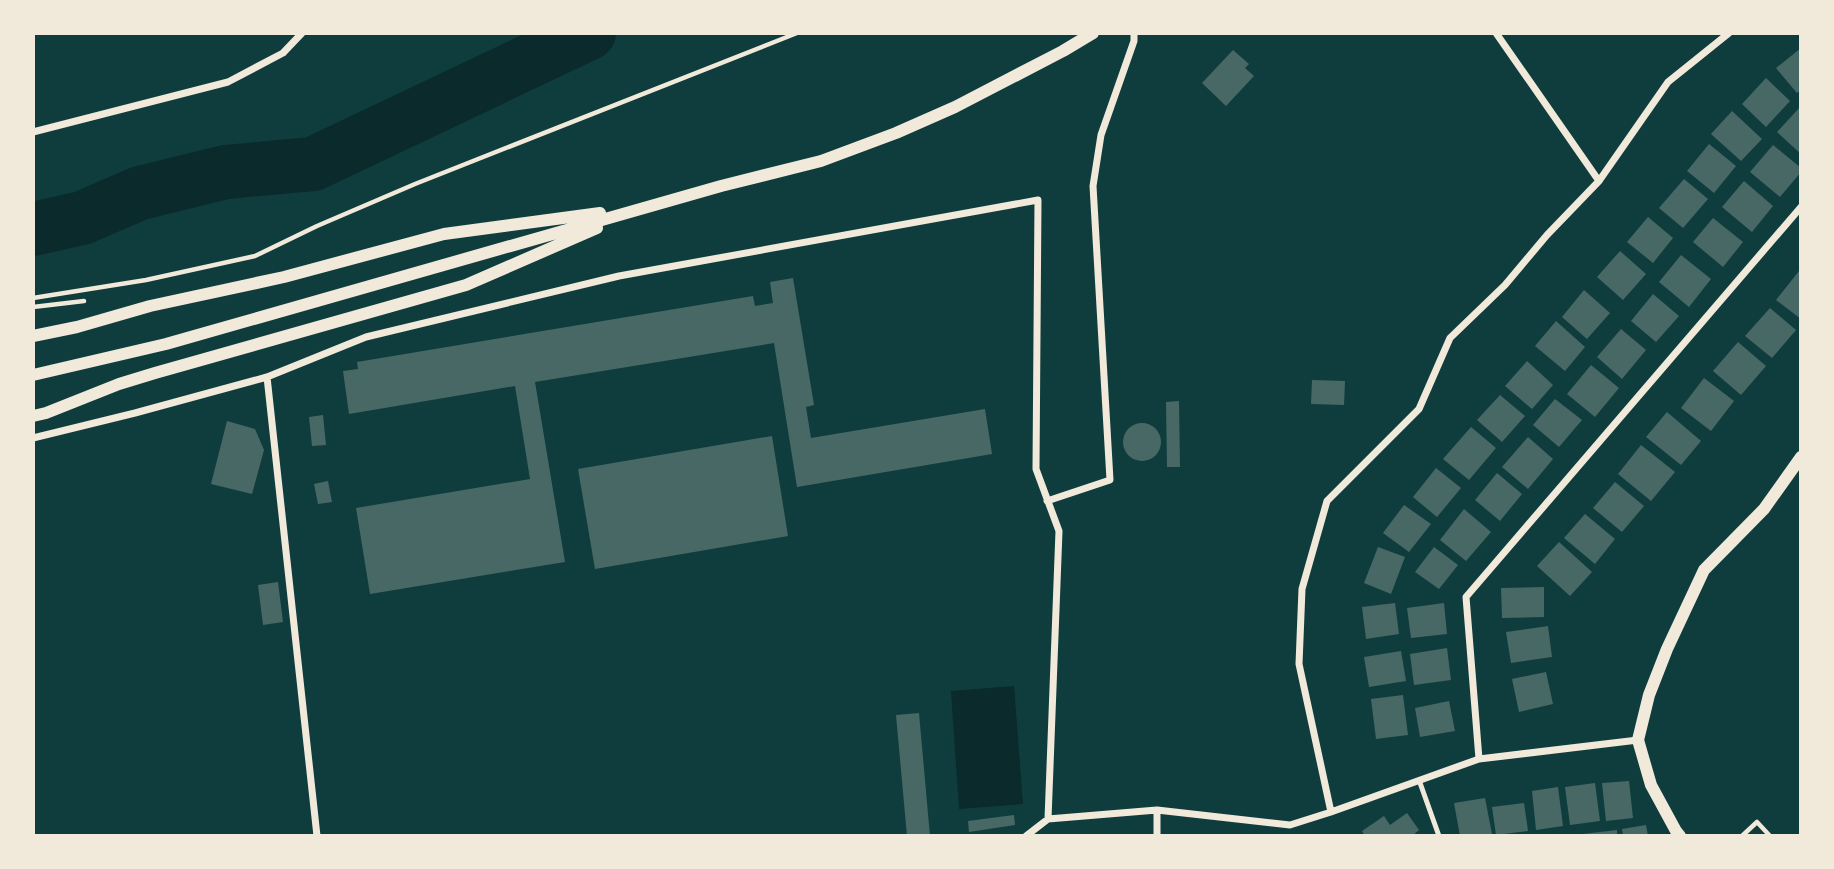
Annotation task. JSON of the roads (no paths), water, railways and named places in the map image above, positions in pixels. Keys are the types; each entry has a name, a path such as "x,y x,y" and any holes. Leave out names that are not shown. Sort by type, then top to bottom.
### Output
{"street":[{"path":"33,132 228,82 283,53 302,33"},
{"path":"33,375 166,344 642,208 821,161 896,133 967,101 1093,33"},
{"path":"1047,501 1110,480 1093,186 1101,135 1134,41 1134,33"},
{"path":"1496,33 1599,181"},
{"path":"1331,812 1299,664 1302,589 1327,501 1419,409 1450,338 1505,285 1547,235 1599,181 1668,82 1729,33"},
{"path":"33,438 267,377 366,337 619,276 1038,200 1036,469 1059,531 1048,819"},
{"path":"1479,759 1466,597 1801,207"},
{"path":"33,336 77,327 150,306 284,277 444,234 642,208"},
{"path":"33,416 119,384 466,285 642,208"},
{"path":"267,377 317,836"},
{"path":"1680,836 1651,785 1637,740 1649,695 1704,570 1764,509 1801,457"},
{"path":"1026,836 1048,819 1157,810 1290,825 1479,759 1637,740"},
{"path":"1157,810 1157,836"}],"lane":[{"path":"1419,780 1440,836"}],"water":[{"path":"1014,686 1023,804 959,809 951,691"}],"waterway":[{"path":"33,229 82,218 140,193 226,172 313,164 589,33"}]}
